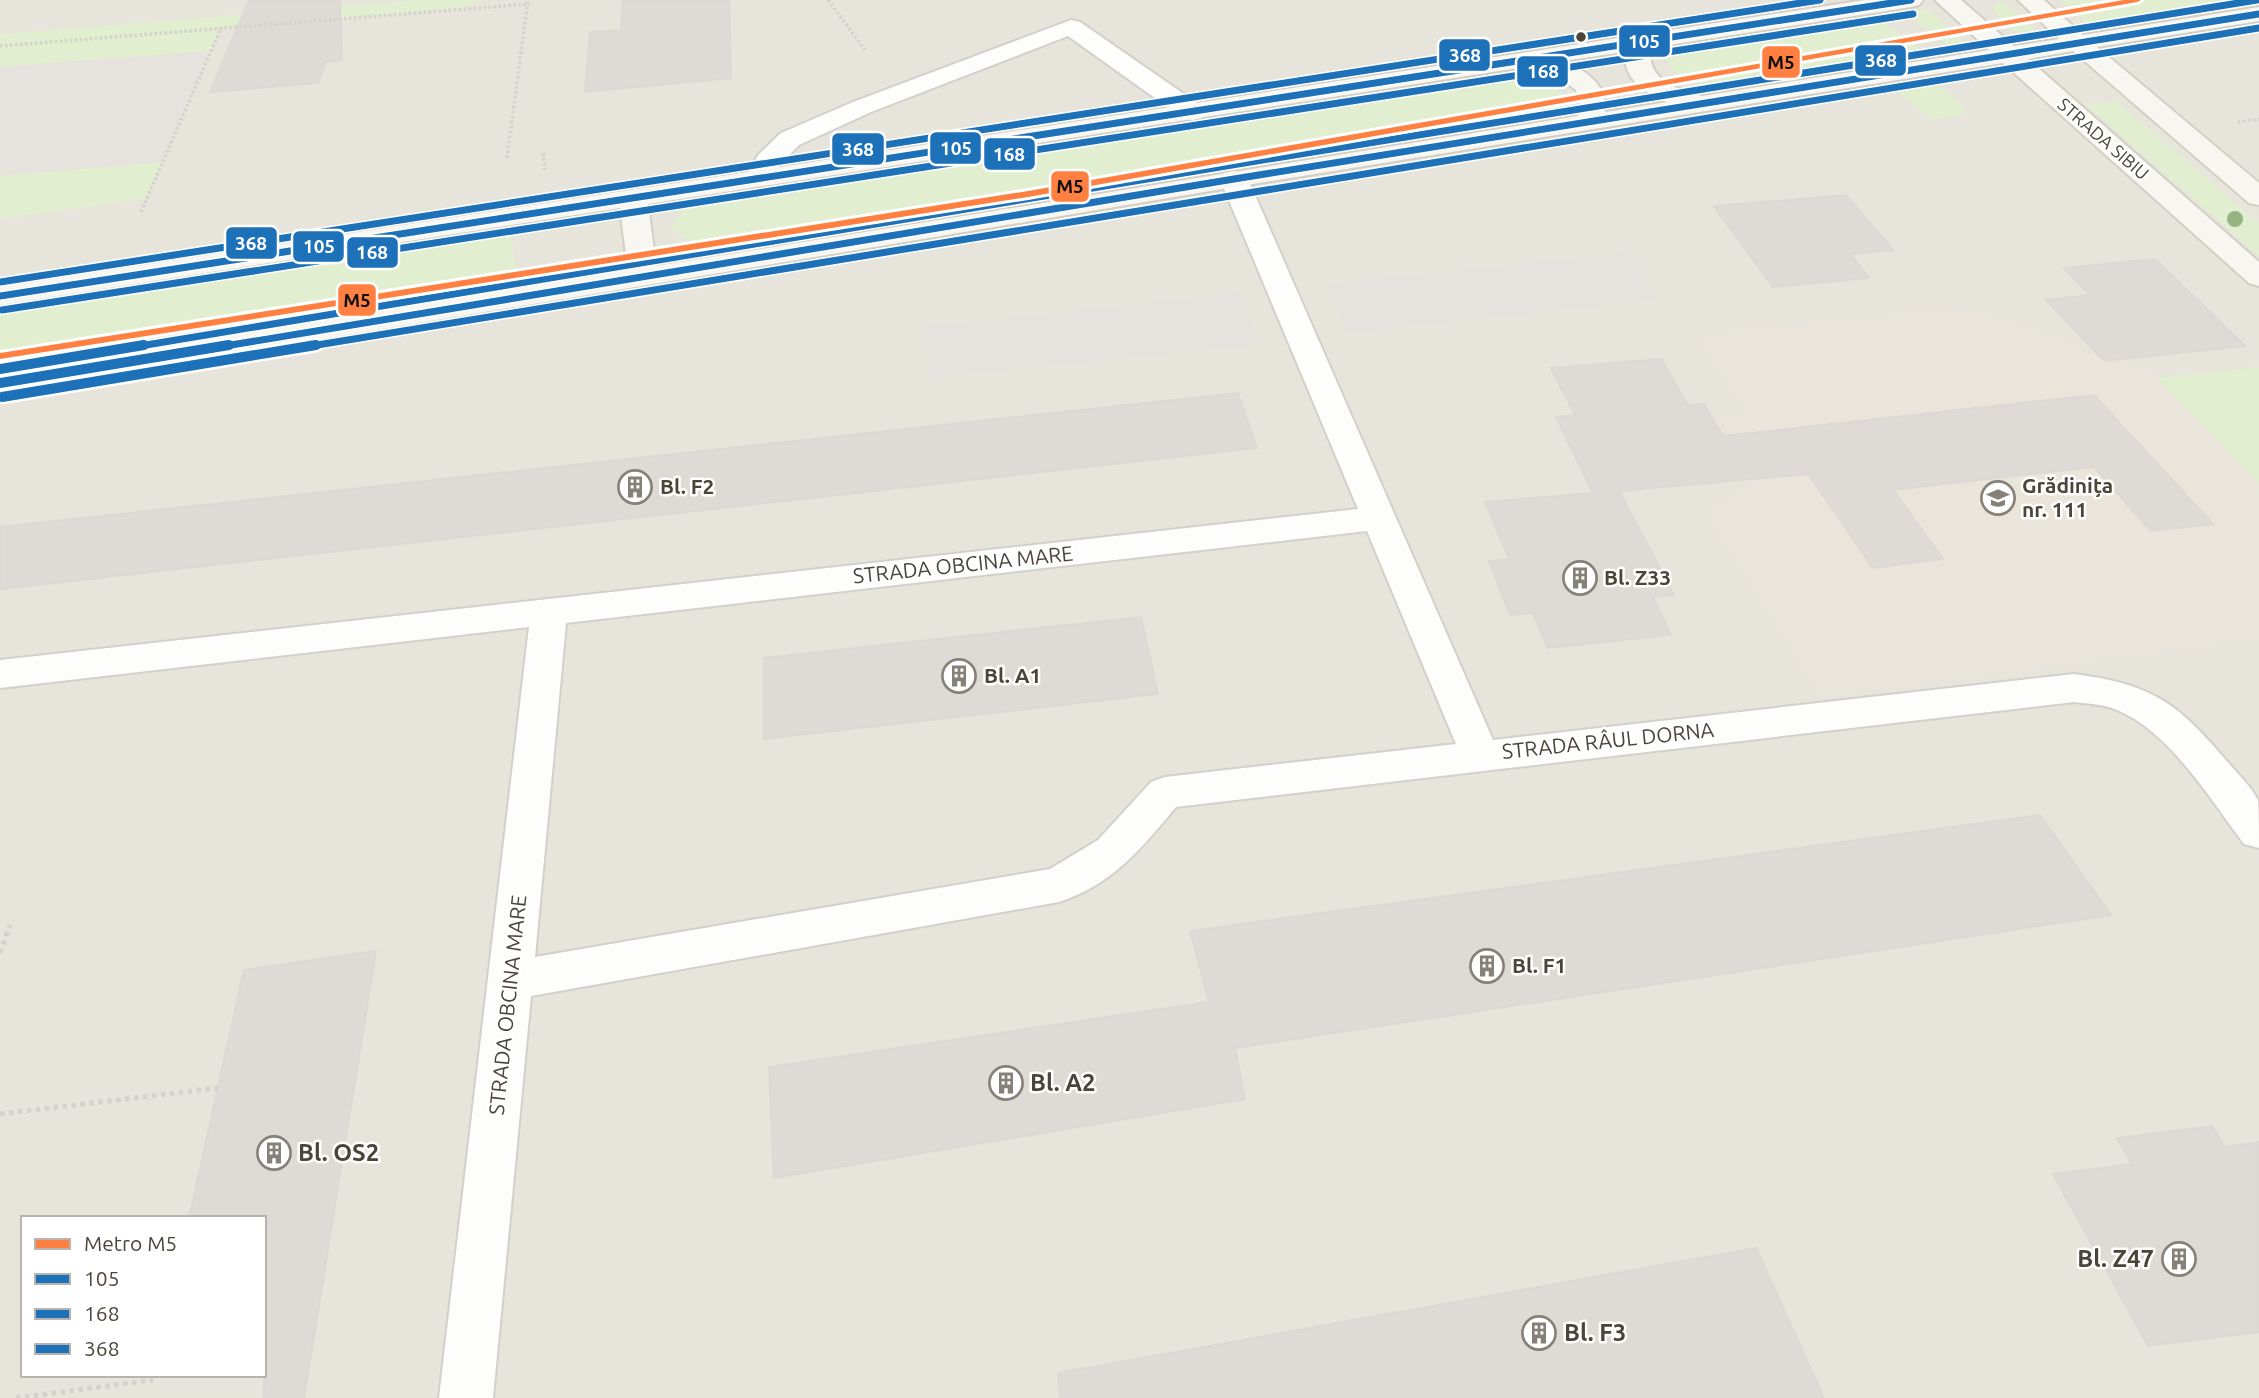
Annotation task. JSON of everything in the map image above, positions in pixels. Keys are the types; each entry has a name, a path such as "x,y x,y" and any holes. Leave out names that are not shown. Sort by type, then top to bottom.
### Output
{"main road":[{"path":"0,296 1911,0"},
{"name":"STRADA SIBIU","path":"1947,0 2259,276"},
{"path":"2030,0 2259,197"},
{"path":"0,383 1234,179 2259,14"},
{"path":"1638,42 1635,61 1641,74 1654,86 1702,104"},
{"path":"1534,59 1577,77 1593,93 1594,107 1588,122"},
{"path":"633,197 643,276"}],"street":[{"path":"760,178 768,161 790,139 1068,18 1192,112"},
{"name":"STRADA RÂUL DORNA","path":"1234,179 1480,755 2074,688 2112,693 2141,704 2176,730 2259,832"},
{"name":"STRADA OBCINA MARE","path":"0,674 1378,518"},
{"name":"STRADA OBCINA MARE","path":"466,1398 549,611"},
{"path":"511,980 1059,885 1113,852 1165,793 1480,755"}],"path":[{"path":"828,0 865,50"},
{"path":"0,46 528,2 507,158"},
{"path":"141,212 221,28"},
{"path":"0,953 9,925"},
{"path":"0,1114 218,1088"},
{"path":"16,1398 153,1380"}],"shaded area":[{"path":"0,0 2259,0 2259,1398 0,1398"},
{"path":"211,51 163,162 0,176 0,67"},
{"path":"1625,253 1658,300 1346,333 1324,284"},
{"path":"1241,293 1262,344 930,378 922,327"},
{"name":"Grădinița nr. 111","path":"1972,311 2157,378 2259,483 2259,635 1824,694 1710,512 1762,484 1720,419 1752,414 1701,338"}],"green space":[{"path":"417,0 483,0 453,10 221,28 211,51 0,67 0,34"},
{"path":"2001,0 2038,33 2023,35 2006,25 1992,9"},
{"path":"2060,0 2254,0 2091,28"},
{"path":"1928,9 1968,45 1952,48 1904,13"},
{"path":"1878,18 1923,50 1715,85 1693,82 1681,77 1667,61 1674,53"},
{"path":"1514,75 1552,84 1558,88 1567,103 1549,116 707,245 683,238 671,227 682,212 700,202"},
{"path":"1937,84 1965,107 1965,112 1933,120 1896,91"},
{"path":"2116,101 2259,223 2259,256 2085,104"},
{"path":"163,162 146,199 0,219 0,176"},
{"path":"510,231 518,281 0,361 0,309"},
{"path":"2259,367 2259,483 2157,378"}],"building":[{"path":"249,0 340,0 342,60 326,62 318,83 210,92"},
{"path":"623,0 729,0 731,78 585,92 590,32 621,30"},
{"path":"1846,195 1893,250 1850,254 1869,278 1773,287 1714,206"},
{"path":"2155,259 2245,346 2104,361 2046,300 2090,295 2064,268"},
{"path":"1661,359 1688,405 1704,404 1723,436 2094,395 2213,524 2151,531 2094,467 1893,490 1943,559 1873,568 1808,474 1619,491 1674,595 1653,597 1671,635 1548,648 1533,613 1510,615 1489,561 1509,559 1485,502 1593,493 1556,417 1575,415 1551,368"},
{"name":"Bl. F2","path":"1238,393 1257,448 0,589 0,527"},
{"name":"Bl. A1","path":"1141,617 1158,694 764,739 764,658"},
{"name":"Bl. F1","path":"2040,815 2111,915 1235,1048 1245,1099 774,1178 769,1067 1209,1002 1190,931"},
{"name":"Bl. OS2","path":"376,951 304,1398 264,1398 266,1216 189,1216 244,970"},
{"name":"Bl. Z47","path":"2212,1126 2225,1147 2259,1142 2259,1332 2148,1346 2053,1174 2132,1164 2117,1138"},
{"name":"Bl. F3","path":"1756,1248 1824,1398 1060,1398 1058,1373"}],"metro line":[{"name":"M5","path":"0,356 1028,194 2137,0"}],"transit line":[{"name":"368","path":"0,282 1820,0"},
{"name":"105","path":"0,296 1911,0"},
{"name":"368","path":"0,369 1232,165 2257,0"},
{"name":"168","path":"2,310 1913,14"},
{"name":"105","path":"0,383 1234,179 2259,14"},
{"name":"168","path":"2,397 1236,193 2259,28"}],"place":[{"name":"Bl. F2","path":"635,487"},
{"name":"Grădinița nr. 111","path":"1998,498"},
{"name":"Bl. Z33","path":"1580,578"},
{"name":"Bl. A1","path":"959,676"},
{"name":"Bl. F1","path":"1487,966"},
{"name":"Bl. A2","path":"1006,1083"},
{"name":"Bl. OS2","path":"274,1153"},
{"name":"Bl. Z47","path":"2179,1259"},
{"name":"Bl. F3","path":"1539,1333"}]}
